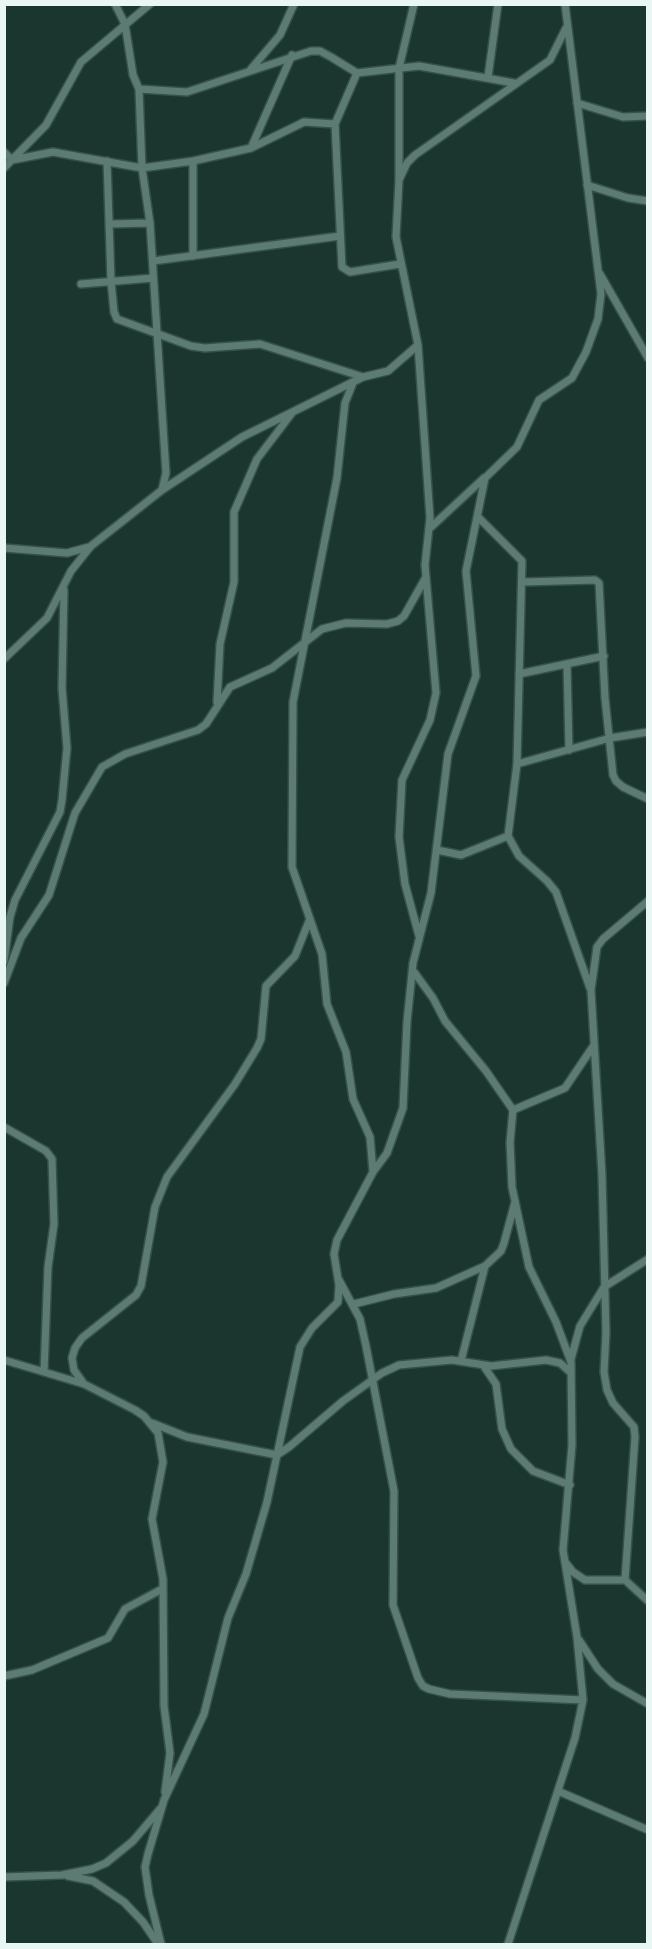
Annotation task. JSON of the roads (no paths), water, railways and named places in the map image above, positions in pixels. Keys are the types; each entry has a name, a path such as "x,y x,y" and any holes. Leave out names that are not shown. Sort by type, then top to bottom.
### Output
{"street":[{"path":"115,4 125,24 133,75 139,89 142,168 153,261 166,473 162,490"},
{"path":"4,168 46,125 81,62 150,4"},
{"path":"251,69 280,35 294,4"},
{"path":"414,4 399,68 399,180 395,222 400,264 418,345 429,529 426,577 433,636 435,708 402,780 399,837 405,884 420,938"},
{"path":"488,77 498,4"},
{"path":"429,529 517,447 539,400 566,383 578,369 598,319 601,294 599,271 577,104 575,70 567,28 566,4"},
{"path":"399,180 407,163 415,155 514,83 550,60 567,28"},
{"path":"139,89 187,92 292,55 320,51 357,73 431,66 514,83"},
{"path":"251,148 292,55"},
{"path":"357,73 335,124 340,236 345,270 350,272 400,264"},
{"path":"577,104 623,117 648,116"},
{"path":"12,160 53,152 142,168 193,161 251,148 295,125 315,122 335,124"},
{"path":"4,152 12,160"},
{"path":"108,161 111,281 114,312 117,319 157,335 205,348 260,344 363,377"},
{"path":"193,161 193,256"},
{"path":"587,185 628,198 648,201"},
{"path":"109,224 150,223"},
{"path":"153,261 340,236"},
{"path":"599,271 648,358"},
{"path":"81,284 153,278"},
{"path":"4,660 47,618 64,584 91,546 162,490 242,437 363,377 388,371 418,345"},
{"path":"353,383 345,403 339,469 292,721 292,867 325,965 325,995 329,1013 349,1061 355,1107 370,1137 374,1172"},
{"path":"217,703 220,644 234,582 234,512 257,459 293,411"},
{"path":"159,1944 148,1895 146,1867 164,1803 204,1714 228,1618 246,1574 267,1502 300,1347 312,1328 338,1302 334,1254 337,1240 393,1142 403,1108 407,1022 414,972 413,963 431,893 448,754 476,676 466,571 484,478"},
{"path":"478,517 519,555 522,561 517,764 508,836 519,856 548,881 556,892 591,990"},
{"path":"4,548 67,553 91,546"},
{"path":"4,983 21,939 48,895 75,813 102,767 125,754 198,730 206,724 217,703 230,687 272,668 307,639 334,625 387,624 398,621 404,616 426,577"},
{"path":"523,582 595,580 599,583 610,738 616,781 648,799"},
{"path":"4,961 10,917 15,900 60,812 62,800 67,748 62,639 64,584"},
{"path":"519,674 604,656"},
{"path":"567,664 569,750"},
{"path":"517,764 610,738 648,732"},
{"path":"437,850 461,855 508,836"},
{"path":"625,1580 635,1437 634,1427 613,1402 607,1390 604,1372 602,1175 591,990 597,947 603,939 648,901"},
{"path":"84,1384 74,1370 72,1358 75,1348 82,1338 136,1295 148,1256 155,1208 167,1177 236,1084 257,1048 261,1039 266,986 295,956 309,921"},
{"path":"414,972 433,998 445,1021 486,1071 513,1110 510,1142 515,1201 529,1267 560,1331 571,1362"},
{"path":"513,1110 565,1088 594,1044"},
{"path":"4,1127 46,1150 52,1159 54,1224 48,1267 44,1372"},
{"path":"354,1304 436,1288 485,1266 501,1251 515,1201"},
{"path":"508,1944 575,1738 583,1700 577,1637 564,1560 564,1533 570,1485 571,1362 580,1326 604,1287 648,1259"},
{"path":"461,1361 485,1266"},
{"path":"337,1275 354,1304 363,1331 394,1491 393,1605 423,1686 450,1694 583,1700"},
{"path":"4,1360 84,1384 135,1410 152,1423 187,1437 277,1455 381,1372 411,1362 461,1361 502,1366 546,1360 560,1364 571,1373"},
{"path":"483,1365 496,1384 502,1430 511,1449 533,1471 570,1485"},
{"path":"4,1877 62,1875 92,1869 106,1863 134,1841 164,1803 170,1753 164,1706 160,1560 152,1520 163,1461 162,1446 152,1423"},
{"path":"564,1560 573,1572 585,1580 625,1580 648,1601"},
{"path":"4,1677 33,1670 102,1642 114,1632 125,1609 162,1589"},
{"path":"577,1637 598,1669 613,1684 648,1704"},
{"path":"558,1791 648,1830"},
{"path":"62,1875 93,1881 108,1889 135,1912 159,1944"}]}
